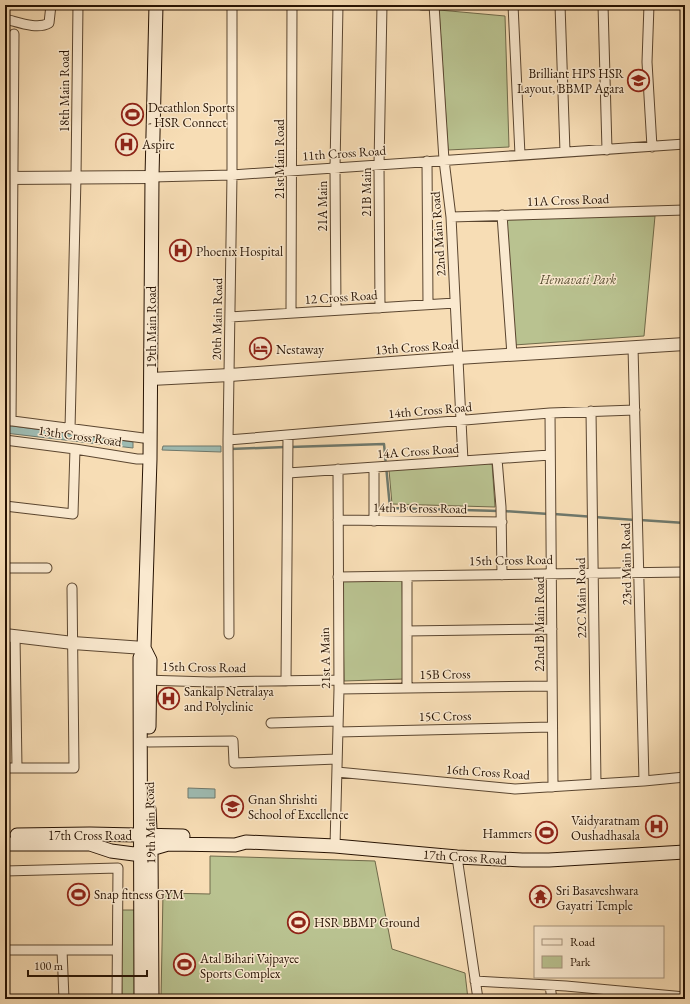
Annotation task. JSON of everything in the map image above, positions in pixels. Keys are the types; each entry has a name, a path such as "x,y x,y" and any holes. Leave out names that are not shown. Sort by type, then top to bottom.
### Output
{"main road":[{"name":"19th Main Road","path":"152,999 145,835 145,680 150,660 144,648 150,448 152,177 156,5"},
{"name":"19th Main Road","path":"145,680 149,742 148,820 145,835"},
{"name":"17th Cross Road","path":"5,835 100,840 145,835 236,837 246,842"},
{"name":"17th Cross Road","path":"5,844 90,844 100,840"},
{"name":"17th Cross Road","path":"100,840 117,852 134,854 168,844 235,845 246,842 335,846 492,859 549,860 685,852"},
{"name":"19th Main Road","path":"142,999 146,851"}],"street":[{"path":"5,19 36,26 44,26 50,23 51,5"},
{"name":"18th Main Road","path":"70,429 76,177 78,5"},
{"name":"20th Main Road","path":"229,634 228,440 232,175 232,5"},
{"name":"21st Main Road","path":"291,313 292,5"},
{"name":"21A Main","path":"336,310 335,168 338,5"},
{"name":"21B Main","path":"380,308 379,165 382,5"},
{"path":"422,5 434,5"},
{"name":"22nd Main Road","path":"434,5 444,160 451,217 463,461"},
{"path":"512,5 520,155"},
{"path":"560,5 565,152"},
{"path":"603,5 608,150"},
{"path":"649,5 647,62 652,147"},
{"path":"14,34 9,178 8,420 70,429 150,448"},
{"name":"11th Cross Road","path":"9,178 232,175 685,144"},
{"path":"427,162 428,304"},
{"name":"11A Cross Road","path":"451,217 685,210"},
{"path":"502,215 512,355"},
{"name":"12 Cross Road","path":"230,317 455,303"},
{"name":"13th Cross Road","path":"151,379 685,344"},
{"name":"23rd Main Road","path":"633,347 644,781"},
{"name":"14th Cross Road","path":"228,440 288,444 461,420 550,413 635,410"},
{"name":"22C Main Road","path":"592,411 596,784"},
{"name":"22nd B Main Road","path":"550,413 553,787"},
{"name":"13th Cross Road","path":"5,440 137,459 150,448"},
{"path":"286,681 288,444"},
{"path":"5,506 73,514 75,449"},
{"name":"14A Cross Road","path":"288,473 550,455"},
{"path":"497,459 502,522 502,575"},
{"path":"374,468 374,521"},
{"name":"21st A Main","path":"335,846 339,684 338,469"},
{"name":"14th B Cross Road","path":"338,520 502,522"},
{"path":"5,568 47,568"},
{"name":"15th Cross Road","path":"338,577 685,572"},
{"path":"407,576 407,688"},
{"path":"5,768 74,768 72,588"},
{"path":"407,630 552,629"},
{"path":"17,768 10,635 73,643 144,648"},
{"name":"15th Cross Road","path":"145,680 210,682 286,681 339,684"},
{"name":"15B Cross","path":"339,684 407,688 552,686"},
{"path":"271,723 338,721"},
{"name":"15C Cross","path":"338,732 552,727"},
{"path":"149,742 233,741 234,763 337,759"},
{"name":"16th Cross Road","path":"337,772 515,789 685,777"},
{"path":"457,857 478,999"},
{"path":"5,871 118,868 117,999"},
{"path":"5,950 117,950"},
{"path":"62,950 64,999"},
{"path":"475,981 685,997"},
{"path":"550,986 552,999"}],"green space":[{"path":"439,10 505,16 509,147 448,150"},
{"name":"Hemavati Park","path":"655,216 644,336 514,345 505,218"},
{"path":"492,463 495,507 392,504 389,470"},
{"path":"402,579 404,679 344,681 342,580"},
{"name":"HSR BBMP Ground","path":"210,856 375,861 392,949 465,973 468,999 161,999 163,893 210,894"},
{"path":"120,910 135,910 135,999 122,999"}],"water":[{"path":"5,425 133,442 133,448 5,433"},
{"path":"163,446 221,446 221,452 162,450"},
{"path":"188,788 215,789 215,798 188,798"}],"waterway":[{"path":"290,447 384,444 390,508 499,511"},
{"path":"230,449 285,447"},
{"path":"504,511 549,514"},
{"path":"554,514 635,520"},
{"path":"640,520 685,523"}],"place":[{"name":"Brilliant HPS HSR Layout, BBMP Agara","path":"639,80"},
{"name":"Decathlon Sports - HSR Connect","path":"133,114"},
{"name":"Aspire","path":"127,144"},
{"name":"Phoenix Hospital","path":"180,251"},
{"name":"Nestaway","path":"261,349"},
{"name":"Sankalp Netralaya and Polyclinic","path":"169,698"},
{"name":"Gnan Shrishti School of Excellence","path":"232,806"},
{"name":"Vaidyaratnam Oushadhasala","path":"656,827"},
{"name":"Hammers","path":"547,833"},
{"name":"Snap fitness GYM","path":"78,894"},
{"name":"Sri Basaveshwara Gayatri Temple","path":"540,897"},
{"name":"HSR BBMP Ground","path":"298,922"},
{"name":"Atal Bihari Vajpayee Sports Complex","path":"184,965"}]}
